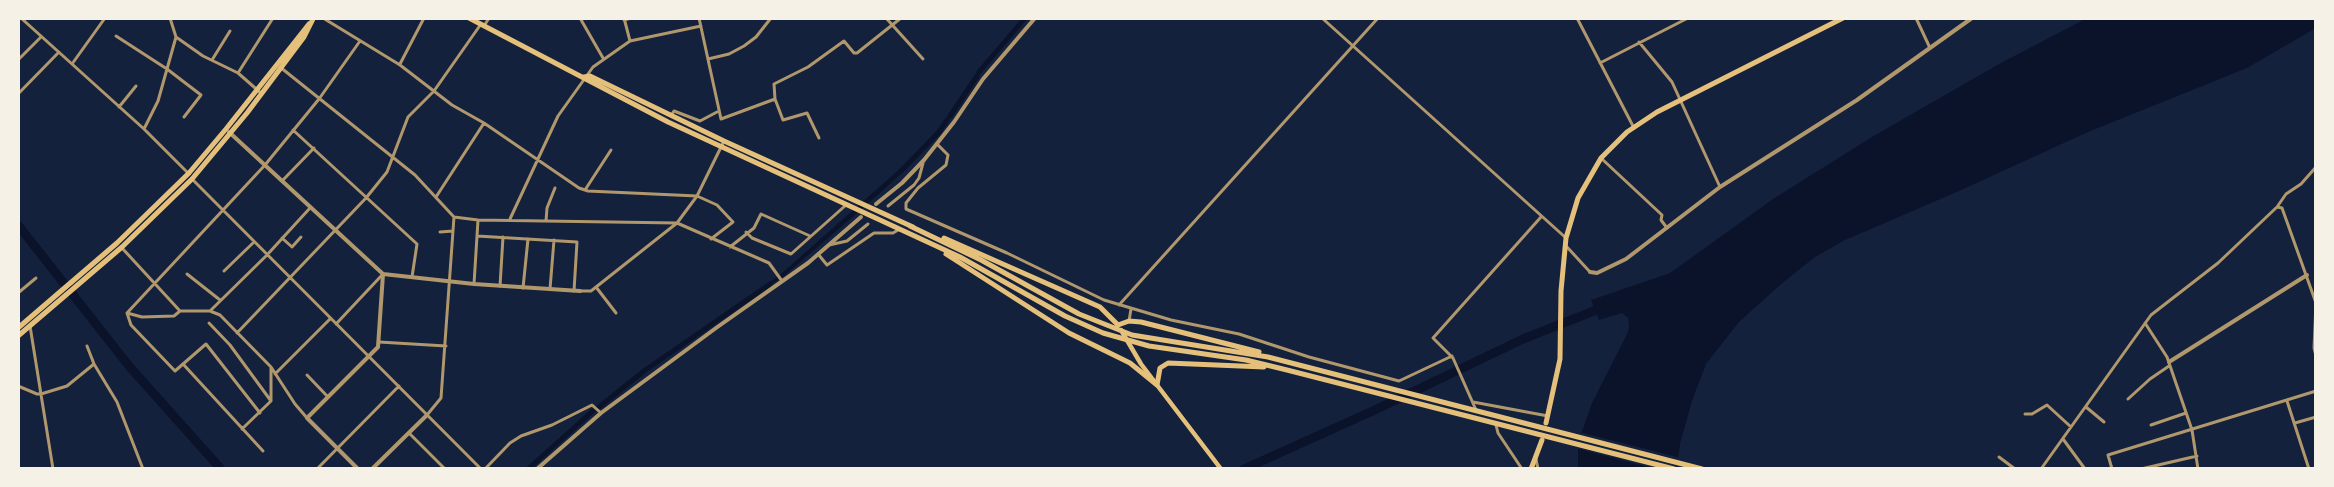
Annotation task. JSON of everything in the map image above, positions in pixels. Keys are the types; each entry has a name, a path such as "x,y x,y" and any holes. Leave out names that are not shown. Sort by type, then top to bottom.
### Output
{"main road":[{"path":"18,336 28,323 122,247 190,176 229,132 304,37 313,18"},
{"path":"469,18 584,77 587,81 916,236 969,262 1077,322 1116,337 1136,343 1246,360 1496,423 1702,469"},
{"path":"1547,420 1559,371 1566,238 1578,198 1601,158 1634,128 1657,112 1843,18"},
{"path":"584,77 590,76 722,144 910,226 981,260 1069,309 1111,328 1132,335 1245,352 1295,364 1476,410 1674,469"},
{"path":"76,283 190,176"},
{"path":"910,226 964,246 1100,308 1118,325 1127,343 1220,468"},
{"path":"916,236 1056,325 1130,363 1157,385"},
{"path":"1118,325 1129,321 1247,348 1295,364"},
{"path":"18,328 28,323"},
{"path":"1157,385 1160,368 1168,363 1287,370"},
{"path":"1531,469 1542,440"}],"street":[{"path":"21,18 144,129 330,319 483,469 510,443 521,436 552,425 592,405 601,413"},
{"path":"72,64 105,18"},
{"path":"144,129 158,100 176,37 170,18"},
{"path":"238,73 273,18"},
{"path":"323,18 400,64 452,105 484,123 585,190 697,196 717,205 733,222 711,239"},
{"path":"400,64 424,18"},
{"path":"237,333 291,279 387,172 408,117 434,90 489,18"},
{"path":"580,18 603,58"},
{"path":"630,41 624,19 631,18"},
{"path":"699,18 721,118 775,99"},
{"path":"708,59 729,54 744,46 756,37 771,18"},
{"path":"886,18 923,59"},
{"path":"819,138 807,113 783,120 775,99 774,84 808,67 844,41 854,53 857,53 901,18"},
{"path":"876,204 902,183 923,161 989,71 1035,18"},
{"path":"1322,18 1566,238"},
{"path":"1119,305 1378,18"},
{"path":"1577,18 1634,128"},
{"path":"1600,63 1688,18"},
{"path":"1916,18 1930,48"},
{"path":"1565,246 1590,272 1597,273 1626,259 1720,187 1857,100 1972,18"},
{"path":"510,220 558,116 584,77 603,58 630,41 701,26"},
{"path":"212,60 230,31"},
{"path":"116,36 167,69 201,95 184,117"},
{"path":"18,60 41,37"},
{"path":"176,37 203,56 238,73 259,92"},
{"path":"127,313 154,281 265,165 319,99 360,41"},
{"path":"1639,42 1670,79 1720,187"},
{"path":"18,94 59,52"},
{"path":"279,66 415,175 454,217 478,220 677,223 769,264 783,282"},
{"path":"119,107 136,86"},
{"path":"671,116 674,111 700,121 718,112"},
{"path":"436,197 484,123"},
{"path":"294,130 417,244 412,277"},
{"path":"229,132 383,274 474,284 574,291 591,291 677,223 697,196 722,144"},
{"path":"937,144 948,155 946,165 918,188 906,203 906,209 1007,253 1104,300 1170,320 1239,334 1309,357 1400,381 1452,357"},
{"path":"282,181 314,148"},
{"path":"585,190 611,150"},
{"path":"1601,158 1662,214 1661,220 1667,228"},
{"path":"888,206 920,178 923,161"},
{"path":"2041,469 2151,315 2218,262 2316,167"},
{"path":"546,221 547,208 555,188"},
{"path":"746,232 752,238 791,254 846,204"},
{"path":"2277,207 2282,208 2316,303 2313,348 2316,356"},
{"path":"210,311 267,255 310,208"},
{"path":"730,247 746,232 754,228 761,214 811,237"},
{"path":"372,469 427,415 441,398 454,217"},
{"path":"537,469 601,413 716,328 783,282 861,217"},
{"path":"1476,410 1452,357 1433,338 1541,217"},
{"path":"474,284 478,220"},
{"path":"829,245 851,239 868,224"},
{"path":"818,254 828,264 874,233 893,233 900,229"},
{"path":"440,232 453,231"},
{"path":"477,236 577,242 574,291"},
{"path":"282,238 292,247 302,237"},
{"path":"500,286 503,237"},
{"path":"523,288 528,239"},
{"path":"550,289 554,240"},
{"path":"224,271 254,242"},
{"path":"122,247 180,311"},
{"path":"187,274 220,300"},
{"path":"336,324 383,274"},
{"path":"307,418 378,347 383,274"},
{"path":"2128,399 2169,364 2307,275"},
{"path":"18,293 36,278"},
{"path":"596,287 616,313"},
{"path":"1100,308 1104,300"},
{"path":"1129,321 1131,309"},
{"path":"127,313 142,317 174,316 180,311 210,311 220,315 271,367 307,418 358,469"},
{"path":"127,313 131,324 175,371 206,344 260,413"},
{"path":"275,374 330,319"},
{"path":"28,323 52,469"},
{"path":"209,323 230,345 271,401"},
{"path":"2145,323 2158,341 2169,364 2192,430 2198,469"},
{"path":"379,342 446,346"},
{"path":"87,346 94,364 117,402 143,469"},
{"path":"18,386 41,394 67,386 94,364"},
{"path":"183,364 262,452"},
{"path":"242,429 271,401 271,367"},
{"path":"308,375 328,397"},
{"path":"317,469 399,386"},
{"path":"2112,469 2109,455 2316,391"},
{"path":"2287,401 2310,469"},
{"path":"1473,402 1547,420"},
{"path":"2025,414 2037,412 2047,405 2071,427"},
{"path":"2086,407 2104,422"},
{"path":"2151,425 2186,413"},
{"path":"2294,424 2316,417"},
{"path":"1496,423 1497,433 1522,469"},
{"path":"409,433 445,469"},
{"path":"2063,438 2085,469"},
{"path":"2141,469 2197,456"},
{"path":"1999,457 2015,469"},
{"path":"1536,459 1538,469"}],"water":[{"path":"2087,18 2316,18 2316,28 2247,68 2088,132 1843,241 1815,257 1739,322 1706,364 1692,401 1680,444 1677,469 1578,469 1578,450 1582,431 1592,403 1629,326 1628,318 1622,313 1599,320 1591,300 1670,273 1773,199 1872,137 1999,64"},
{"path":"903,166 906,169 880,193 783,277 767,287 766,285"}],"pier":[{"path":"1579,432 1681,458 1680,469 1656,469 1576,448"}],"waterway":[{"path":"979,72 1025,18"},
{"path":"950,116 977,76"},
{"path":"900,172 938,133 947,120"},
{"path":"18,225 129,366 221,469"},
{"path":"599,407 644,371 770,284"},
{"path":"1244,469 1523,339 1604,307"},
{"path":"528,469 595,409"}]}
